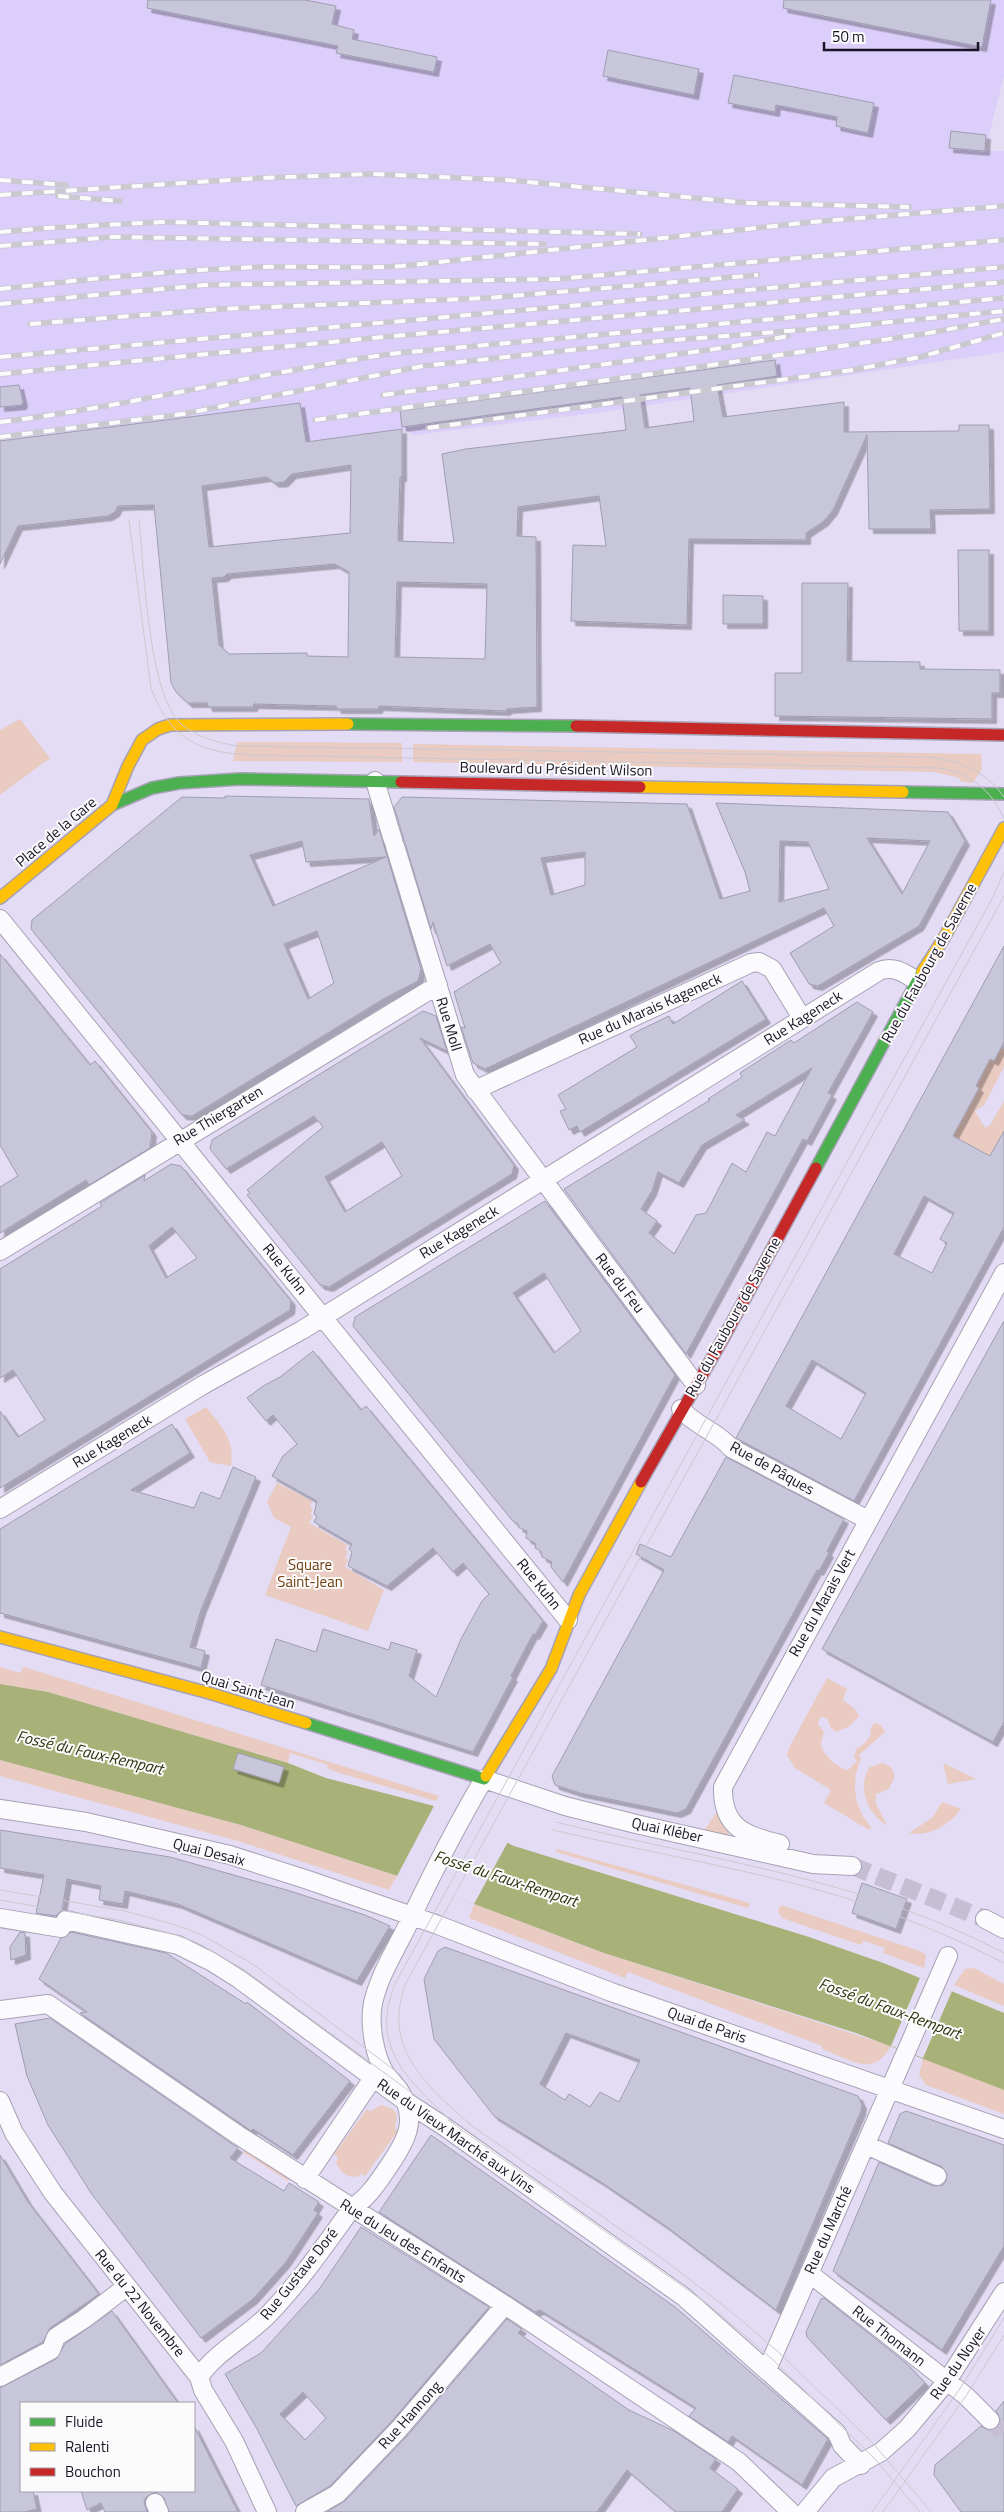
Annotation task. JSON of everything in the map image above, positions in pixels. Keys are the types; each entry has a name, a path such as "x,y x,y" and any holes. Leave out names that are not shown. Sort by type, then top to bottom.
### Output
{"main road":[{"name":"Place de la Gare","path":"0,898 112,805 128,766 142,740 158,730 181,724 418,723 1004,735"},
{"name":"Boulevard du Président Wilson","path":"112,805 152,788 179,783 246,778 1004,794"},
{"name":"Rue du Faubourg de Saverne","path":"484,1779 550,1669 583,1586 696,1385 917,981 944,938 1004,828"},
{"name":"Quai Saint-Jean","path":"0,1637 209,1693 470,1772 484,1779"}],"street":[{"name":"Rue Moll","path":"375,781 465,1075 544,1181"},
{"name":"Rue Kuhn","path":"0,919 568,1620"},
{"name":"Rue du Marais Kageneck","path":"475,1090 751,963 759,962 772,969 802,1018"},
{"name":"Rue Kageneck","path":"0,1509 544,1181 878,970 888,968 898,970 917,981"},
{"name":"Rue Thiergarten","path":"0,1250 438,984"},
{"name":"Rue du Feu","path":"544,1181 696,1385"},
{"name":"Rue du Marais Vert","path":"852,1866 743,1832 727,1816 722,1801 722,1787 1004,1273"},
{"name":"Rue de Pâques","path":"681,1409 689,1418 721,1437 731,1448 868,1520"},
{"name":"Quai Kléber","path":"484,1779 565,1806 636,1824 813,1864 852,1866"},
{"name":"Rue du Faubourg de Saverne","path":"405,2101 384,2072 378,2057 373,2033 373,2003 383,1973 413,1916 425,1886 484,1779"},
{"name":"Quai Desaix","path":"0,1809 86,1822 230,1856 413,1916"},
{"name":"Quai de Paris","path":"413,1916 611,1992 1004,2129"},
{"name":"Rue du Vieux Marché aux Vins","path":"0,1918 61,1928 66,1920 178,1945 212,1962 239,1979 405,2101 445,2127 684,2297 837,2433 842,2445 861,2465"},
{"path":"985,1919 1004,1929"},
{"name":"Rue du Marché","path":"767,2370 945,1963"},
{"name":"Rue du Jeu des Enfants","path":"0,2010 48,2004 305,2179 505,2305 739,2462 791,2512"},
{"path":"305,2179 373,2078"},
{"name":"Rue du 22 Novembre","path":"0,2101 18,2140 53,2193 199,2377 203,2390 234,2441 268,2512"},
{"name":"Rue Gustave Doré","path":"199,2377 212,2361 254,2329 279,2303 352,2208 367,2197 407,2138 410,2122 405,2101"},
{"path":"866,2145 937,2176"},
{"name":"Rue Thomann","path":"809,2273 947,2381 990,2420"},
{"path":"0,2377 51,2350 56,2337 126,2287"},
{"name":"Rue du Noyer","path":"805,2512 833,2478 861,2465 890,2444 927,2407 947,2381 1004,2292"},
{"name":"Rue Hannong","path":"304,2512 337,2494 399,2429 449,2359 505,2305"}],"shaded area":[{"path":"0,0 1004,0 1004,76 985,151 1004,151 1004,352 602,412 414,435 402,429 306,442 300,403 0,441"}],"green space":[{"path":"20,719 50,758 0,795 0,730"},
{"path":"237,742 402,743 402,762 233,761"},
{"path":"413,744 981,754 982,769 973,783 960,781 960,778 934,772 413,762"},
{"path":"1001,1048 1004,1049 1004,1067 984,1105 975,1111 985,1128 990,1125 1004,1101 1004,1138 996,1144 990,1156 950,1134 957,1121 961,1122 979,1088 976,1086 990,1059"},
{"path":"206,1407 222,1427 229,1441 232,1457 231,1466 210,1462 185,1419"},
{"name":"Square Saint-Jean","path":"277,1483 312,1501 310,1507 313,1509 310,1514 313,1516 309,1523 347,1545 345,1550 348,1551 345,1558 348,1560 345,1567 384,1590 368,1631 265,1595 291,1527 274,1518 267,1502"},
{"path":"0,1667 20,1673 24,1667 439,1796 436,1801 336,1772 327,1768 328,1765 290,1753 288,1763 48,1692 0,1684"},
{"path":"827,1678 847,1689 843,1700 855,1709 859,1716 850,1726 836,1732 830,1727 827,1718 820,1717 818,1724 824,1732 822,1749 832,1761 848,1770 857,1761 854,1757 856,1749 864,1744 871,1735 870,1731 874,1723 881,1725 885,1732 859,1755 861,1758 855,1785 857,1802 860,1811 871,1827 869,1830 824,1803 831,1790 795,1768 787,1755"},
{"path":"0,1760 241,1825 397,1876 389,1890 241,1842 0,1776"},
{"path":"883,1763 891,1767 895,1776 889,1789 876,1794 876,1804 887,1825 874,1814 864,1791 866,1775 870,1767"},
{"path":"943,1763 976,1779 948,1784"},
{"path":"942,1802 961,1809 945,1825 932,1831 917,1834 909,1833 932,1818"},
{"path":"718,1810 729,1829 729,1834 725,1836 704,1831"},
{"path":"557,1849 750,1903 748,1908 556,1852"},
{"path":"474,1904 604,1953 891,2046 877,2062 860,2064 851,2061 822,2049 822,2046 628,1972 625,1978 469,1918"},
{"path":"781,1905 923,1952 926,1956 924,1968 883,1953 885,1948 864,1941 861,1945 782,1918 778,1911"},
{"path":"974,1968 1004,1984 1004,2006 954,1985 965,1969"},
{"path":"923,2058 1004,2090 1004,2114 926,2085 919,2075"},
{"path":"381,2105 393,2109 397,2115 395,2128 398,2131 365,2176 362,2174 354,2177 347,2175 338,2167 336,2163 338,2157 334,2154 367,2109 371,2111"},
{"path":"246,2148 291,2177 288,2181 243,2152"}],"water":[{"name":"Fossé du Faux-Rempart","path":"0,1684 48,1692 288,1763 326,1778 434,1806 514,1846 806,1936 886,1964 1004,2013 1004,2090 856,2033 604,1953 413,1881 241,1825 0,1760"}],"pier":[{"path":"435,1804 509,1840 474,1904 397,1876"},
{"path":"920,1978 952,1991 923,2058 891,2046"}],"building":[{"path":"148,0 305,0 336,6 332,24 354,30 352,39 437,57 434,72 336,53 338,46 147,8"},
{"path":"784,0 991,0 982,47 783,8"},
{"path":"608,50 699,69 694,95 603,76"},
{"path":"734,75 874,103 868,133 836,126 837,117 776,105 775,112 728,103"},
{"path":"951,131 986,135 985,151 949,148"},
{"path":"775,360 777,376 717,385 723,417 844,402 844,432 959,431 959,425 989,425 990,509 930,510 931,529 869,529 867,435 833,510 824,521 806,533 806,540 689,539 687,625 571,621 573,545 606,546 599,496 518,507 517,536 536,537 537,707 507,709 506,711 379,706 378,709 337,709 336,706 254,704 253,707 208,707 207,703 188,703 176,692 171,683 154,505 118,506 115,512 108,516 18,526 0,564 0,441 300,403 306,442 402,429 402,477 400,477 398,541 454,543 442,454 466,449 626,430 622,397 402,427 400,411","holes":["690,388 694,421 645,428 640,395","351,465 350,533 209,547 202,486 267,477 275,483 284,482 292,474","335,564 349,572 348,657 307,656 307,653 229,654 219,645 212,578 224,577 227,574","397,582 487,584 485,659 395,657"]},
{"path":"19,385 22,405 0,407 0,387"},
{"path":"958,550 989,550 989,631 959,631"},
{"path":"802,583 848,583 847,661 920,662 920,669 1000,670 1000,693 992,693 992,719 775,716 775,673 802,673"},
{"path":"723,595 763,596 763,624 723,624"},
{"path":"225,796 369,799 374,836 379,829 421,969 418,981 385,998 192,1116 182,1115 31,929 32,920 182,797 225,798","holes":["302,841 306,862 386,857 273,906 250,855","317,931 334,983 308,999 284,944"]},
{"path":"402,797 687,804 720,899 750,891 745,872 716,803 948,812 965,841 919,926 818,986 809,984 790,953 834,926 824,908 485,1069 473,1063 461,1027 465,1028 454,992 501,963 490,944 447,966 433,922 431,929 394,807","holes":["867,838 930,841 902,894","780,841 808,842 829,889 779,902","585,852 585,885 551,895 541,858"]},
{"path":"1004,946 1004,1042 994,1061 990,1059 976,1086 979,1088 953,1136 990,1156 1004,1131 1004,1227 854,1501 736,1438","holes":["924,1196 954,1213 940,1239 947,1243 932,1273 894,1254","812,1360 866,1393 841,1439 786,1406"]},
{"path":"0,954 90,1065 95,1061 152,1132 150,1148 89,1185 86,1180 0,1233 0,1187 18,1176 0,1145"},
{"path":"742,981 766,1019 580,1132 577,1126 569,1130 560,1111 566,1109 558,1095 637,1047 630,1036 638,1031 669,1016 673,1024"},
{"path":"857,1002 873,1012 828,1093 832,1095 807,1141 803,1139 686,1354 564,1189 710,1100 708,1099 742,1077 740,1073 791,1040 794,1043","holes":["812,1068 775,1136 767,1132 746,1172 732,1163 706,1213 696,1215 674,1254 649,1233 657,1221 641,1209 652,1191 658,1172 679,1183 702,1145 745,1120 736,1115"]},
{"path":"423,1011 436,1016 447,1051 420,1038 514,1165 512,1174 329,1287 320,1285 247,1195 250,1193 247,1190 323,1127 314,1116 226,1169 210,1149 212,1140","holes":["382,1142 402,1176 345,1212 325,1177"]},
{"path":"171,1164 181,1166 291,1301 290,1310 0,1488 0,1411 18,1437 45,1420 13,1370 0,1378 0,1269 102,1206 100,1203 145,1175 144,1181","holes":["172,1227 197,1258 166,1278 149,1246"]},
{"path":"545,1201 675,1375 563,1582 551,1567 552,1562 542,1557 541,1551 535,1548 536,1544 526,1538 527,1531 518,1527 519,1525 512,1520 353,1326 355,1317","holes":["544,1273 581,1331 554,1353 513,1293"]},
{"path":"1004,1321 1004,1722 993,1742 822,1649"},
{"path":"313,1351 361,1410 366,1406 543,1621 535,1635 533,1634 511,1676 513,1677 473,1752 261,1685 276,1639 316,1652 323,1629 389,1650 391,1642 417,1650 409,1676 436,1697 462,1637 482,1601 489,1594 463,1563 453,1572 433,1548 387,1586 348,1566 352,1552 349,1549 352,1544 314,1522 317,1516 314,1514 317,1501 272,1476 283,1456 297,1444 273,1415 266,1421 247,1398 263,1386 280,1377"},
{"path":"172,1424 190,1453 131,1490 194,1508 201,1492 220,1499 233,1467 256,1477 201,1610 190,1647 205,1651 201,1668 0,1613 0,1529"},
{"path":"726,1457 844,1519 827,1551 829,1553 819,1571 817,1570 686,1809 677,1813 580,1793 555,1785 552,1776 664,1570 636,1554 640,1544 671,1557"},
{"path":"238,1753 284,1767 279,1783 233,1769"},
{"path":"0,1830 170,1857 290,1891 365,1915 390,1926 357,1981 178,1904 125,1891 123,1904 99,1900 101,1886 67,1879 62,1910 56,1916 36,1913 44,1875 0,1868"},
{"path":"862,1883 907,1899 896,1929 852,1913"},
{"path":"20,1932 25,1933 26,1955 11,1960 10,1947"},
{"path":"71,1932 166,1953 246,2004 247,2002 350,2081 293,2155 253,2129 251,2131 80,2013 87,2012 39,1979 61,1938"},
{"path":"445,1947 858,2096 862,2105 861,2111 776,2310 667,2227 601,2182 494,2116 434,2039 424,1979 438,1951","holes":["566,2033 640,2060 619,2102 600,2092 590,2107 569,2094 565,2100 540,2084"]},
{"path":"50,2018 238,2148 230,2158 284,2191 289,2183 319,2202 314,2210 318,2213 286,2262 253,2299 201,2338 91,2193 48,2125 27,2076 15,2024"},
{"path":"906,2111 1004,2145 1004,2246 942,2350 833,2271 879,2162 933,2186 943,2185 946,2181 947,2174 942,2167 888,2143 900,2114"},
{"path":"431,2135 675,2307 828,2439 802,2485 732,2436 728,2442 689,2416 696,2408 540,2310 535,2312 379,2212"},
{"path":"0,2155 28,2202 99,2294 50,2328 43,2342 0,2365"},
{"path":"361,2227 489,2307 391,2422 330,2486 296,2506 257,2429 225,2374 261,2353 320,2288","holes":["303,2392 326,2418 305,2440 280,2414"]},
{"path":"824,2298 906,2363 925,2383 886,2420 807,2337 806,2332 821,2299"},
{"path":"112,2311 177,2402 20,2402 20,2492 33,2492 37,2509 24,2512 0,2512 0,2388 56,2359 65,2344"},
{"path":"507,2319 522,2329 518,2333 629,2410 674,2431 716,2459 710,2468 738,2489 722,2512 676,2512 627,2470 597,2512 327,2512 345,2501 407,2436"},
{"path":"1004,2401 1004,2512 961,2512 934,2475 935,2465 981,2426 988,2430 997,2428 1000,2418 996,2411"},
{"path":"195,2428 238,2512 169,2512 164,2498 156,2492 195,2492"},
{"path":"81,2492 156,2492 146,2497 144,2502 147,2512 105,2512 101,2503 87,2510"}],"tunnel":[{"path":"852,1866 985,1919"},
{"path":"990,2420 1004,2434"}],"tram line":[{"path":"129,520 151,688 167,720 189,740 202,746 233,754 252,755 940,768 961,774 979,785 993,800 1004,819"},
{"path":"139,520 150,628 161,686 170,709 181,724 194,733 208,739 237,746 929,757 951,761 981,774 1004,797"},
{"path":"454,2124 409,2078 398,2062 390,2045 387,2026 388,2005 396,1982 993,897 1004,872"},
{"path":"473,2127 425,2081 413,2064 404,2046 399,2026 400,2005 407,1981 1004,896"},
{"path":"556,1822 728,1860 840,1889 896,1906 950,1927 1004,1953"},
{"path":"553,1830 774,1878 846,1898 926,1927 1004,1963"},
{"path":"0,1890 125,1911 176,1925 202,1935 251,1963 401,2075"},
{"path":"0,1900 123,1921 173,1934 198,1943 246,1971 420,2099"},
{"path":"448,2120 709,2305 772,2359 873,2457 920,2512"},
{"path":"468,2123 663,2259 728,2309 776,2350 872,2442 931,2512"},
{"path":"872,2512 959,2390 1004,2318"},
{"path":"883,2512 966,2396 1004,2335"}],"railway":[{"path":"0,195 260,178 372,174 507,180 748,203 909,207"},
{"path":"0,180 66,185"},
{"path":"58,196 120,201"},
{"path":"0,289 130,275 228,268 402,266 812,222 1004,206"},
{"path":"0,232 163,222 640,234"},
{"path":"0,246 113,237 544,244"},
{"path":"0,304 204,285 557,279 1004,240"},
{"path":"0,357 1004,267"},
{"path":"30,324 220,309 488,298 758,275"},
{"path":"0,374 383,337 1004,282"},
{"path":"0,422 100,407 298,369 398,353 1004,298"},
{"path":"860,325 1004,311"},
{"path":"315,420 637,376 923,334 1004,319"},
{"path":"0,437 183,414 423,366 636,343 865,325"},
{"path":"428,428 853,370 920,357 1004,333"},
{"path":"383,395 729,347 788,336"}],"traffic: fast":[{"path":"348,724 576,726"},
{"path":"112,805 152,788 179,783 240,779 401,782"},
{"path":"903,792 1004,794"},
{"path":"816,1168 922,972"},
{"path":"306,1723 484,1779 486,1776"}],"traffic: slow":[{"path":"0,898 112,805 128,766 142,740 158,729 170,725 348,724"},
{"path":"640,787 903,792"},
{"path":"922,972 944,938 1004,828"},
{"path":"486,1776 551,1669 579,1595 641,1482"},
{"path":"0,1637 209,1693 306,1723"}],"traffic: jam":[{"path":"576,726 1004,735"},
{"path":"401,782 640,787"},
{"path":"641,1482 724,1337 816,1168"}]}
